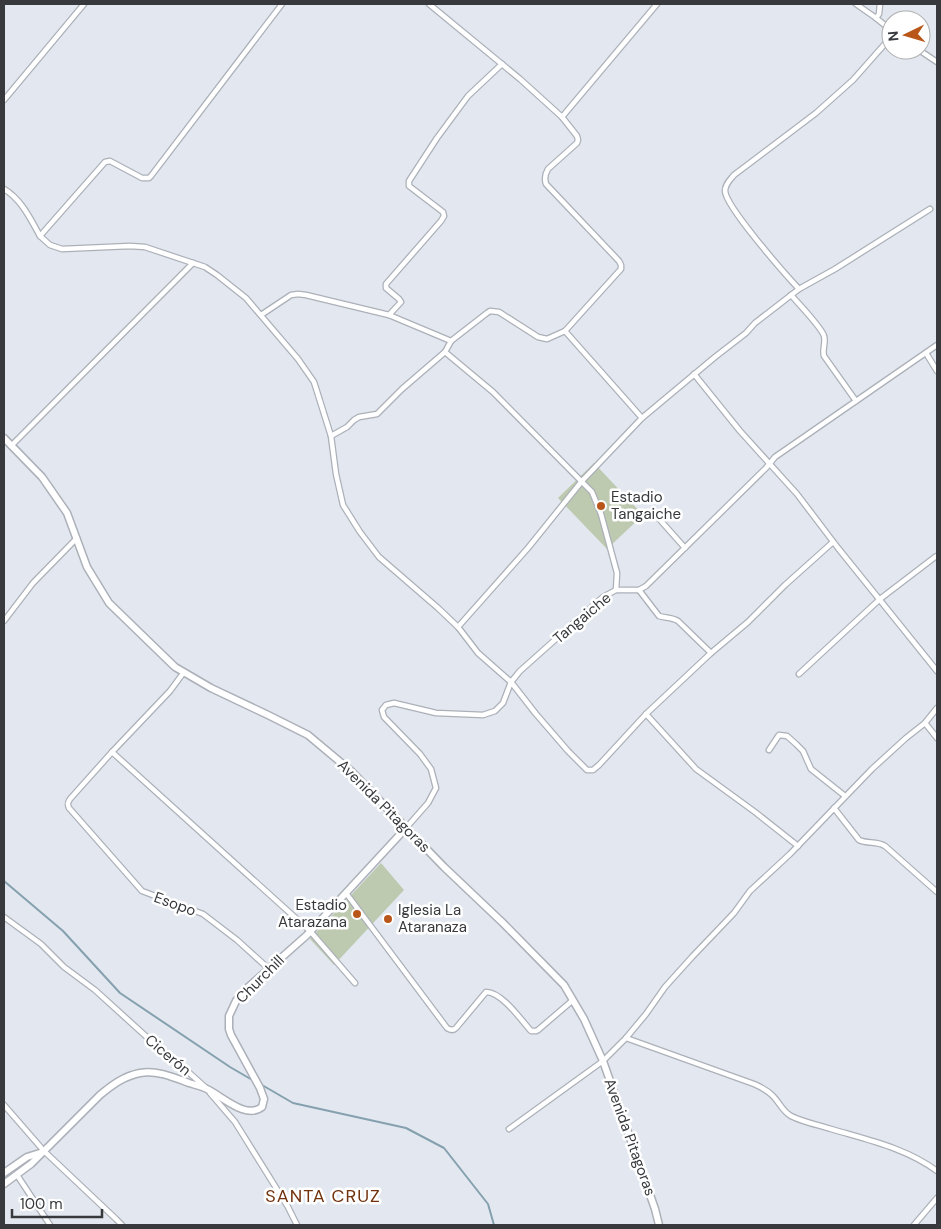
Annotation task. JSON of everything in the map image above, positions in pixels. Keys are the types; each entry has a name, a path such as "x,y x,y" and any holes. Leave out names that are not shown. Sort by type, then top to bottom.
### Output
{"main road":[{"name":"Avenida Pitagoras","path":"4,438 42,477 56,496 67,514 87,567 109,603 175,667 211,688 308,735 351,771 564,985 584,1019 603,1061 656,1209 659,1225"},
{"name":"Churchill","path":"207,1089 246,1111 259,1109 264,1103 260,1088 231,1035 228,1022 231,1009 246,989 310,931 406,828"},
{"path":"4,1184 32,1164 110,1086 126,1077 142,1073 163,1074 207,1089"},
{"path":"4,1173 26,1157 44,1151"}],"street":[{"path":"4,100 84,4"},
{"path":"40,236 105,162 110,161 142,178 151,176 280,6 271,4"},
{"path":"331,436 347,427 359,417 377,414 402,389 445,352 451,340 490,311 499,312 542,338 547,338 565,331 621,269 619,261 546,184 545,176 548,169 578,142 577,136 562,117 502,64 429,4"},
{"path":"562,117 658,4"},
{"path":"856,4 881,22"},
{"path":"876,18 879,14 880,4"},
{"path":"799,289 773,260 726,198 725,190 727,183 734,175 816,113 853,80 881,48"},
{"path":"390,315 401,302 386,288 386,284 444,216 442,212 409,186 409,181 437,138 468,96 502,64"},
{"path":"4,188 21,204 40,236 50,244 62,249 145,247 205,267 246,298 298,359 314,382 331,436 336,474 343,505 378,557 458,627 478,653 511,682 568,752 588,770 593,770 599,765 646,714 833,542"},
{"path":"458,627 528,548 582,481 642,418 746,333 755,323 799,289 835,269 930,209"},
{"path":"11,446 193,262"},
{"path":"261,315 292,296 298,294 306,295 390,315 451,340"},
{"path":"792,295 822,332 825,340 824,356 856,401"},
{"path":"565,331 642,418"},
{"path":"711,653 678,620 659,616 639,590 646,586 685,548 775,457 937,345"},
{"path":"445,352 493,392 592,492 601,514 617,573 616,590"},
{"path":"926,353 937,371"},
{"path":"694,374 740,431 797,494 833,542 937,671"},
{"path":"653,512 685,548"},
{"path":"4,621 33,583 76,538"},
{"path":"799,674 880,599 937,556"},
{"name":"Tangaiche","path":"406,828 428,803 436,788 431,769 426,762 416,749 384,717 382,710 386,705 394,703 436,713 483,715 495,711 503,703 511,682 520,671 603,597 616,590 639,590"},
{"path":"184,672 170,691 112,752 310,931 355,983"},
{"path":"509,1129 603,1061 626,1038 665,987 734,913 750,892 798,846 845,796 906,738 925,723 937,708"},
{"path":"646,714 696,769 798,846"},
{"path":"925,723 937,738"},
{"path":"769,750 779,735 787,736 803,751 811,769 845,796"},
{"name":"Esopo","path":"112,752 70,799 68,802 69,808 142,891 203,914 237,940 269,969"},
{"path":"834,808 859,840 882,844 937,892"},
{"path":"346,893 449,1030 456,1028 486,992 491,992 502,998 534,1032 573,1000"},
{"name":"Cicerón","path":"4,917 41,944 64,967 95,990 207,1089 235,1122 288,1207 297,1225"},
{"path":"626,1038 764,1088 793,1117 818,1126 888,1145 928,1164 937,1171"},
{"path":"4,1105 44,1151 122,1225"},
{"path":"17,1175 50,1225"},
{"path":"914,1225 937,1198"}],"green space":[{"path":"594,463 643,515 607,549 558,498"},
{"path":"381,863 404,890 334,965 310,939"}],"waterway":[{"path":"4,881 63,931 120,993 254,1081"},
{"path":"262,1085 293,1103 406,1128 444,1148 488,1204 494,1225"}],"place":[{"name":"Estadio Tangaiche","path":"601,506"},
{"name":"Estadio Atarazana","path":"357,914"},
{"name":"Iglesia La Ataranaza","path":"388,919"}],"district":[{"name":"SANTA CRUZ","path":"323,1196"}]}
